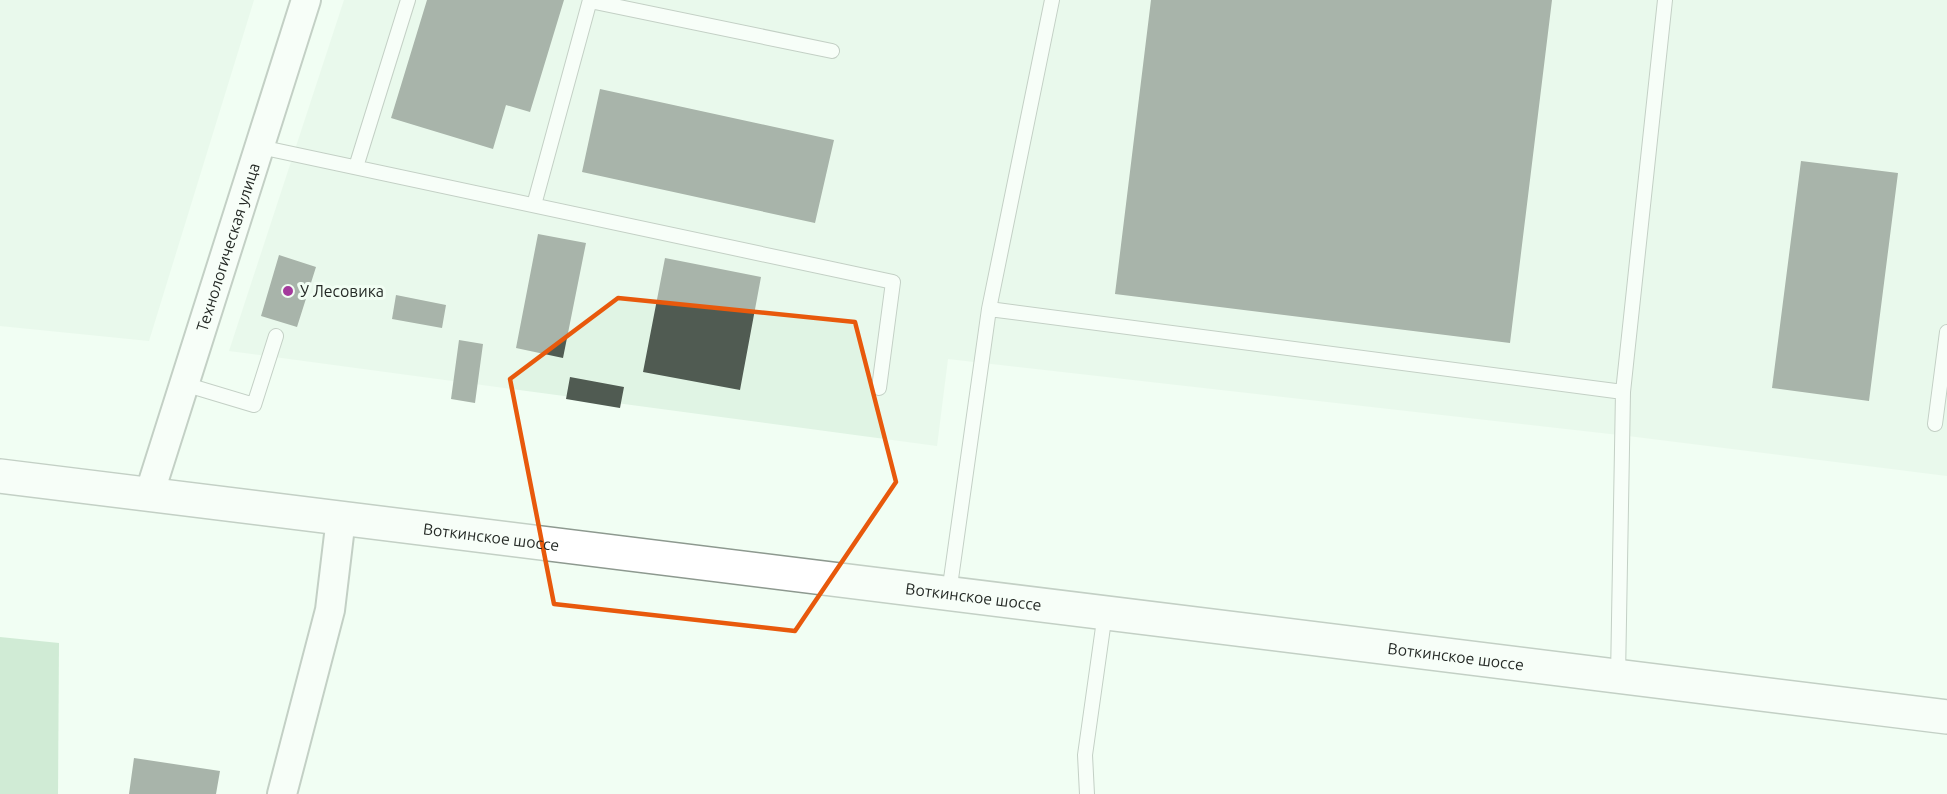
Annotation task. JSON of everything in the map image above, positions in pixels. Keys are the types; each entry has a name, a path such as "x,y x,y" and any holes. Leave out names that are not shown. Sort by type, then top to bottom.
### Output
{"main road":[{"name":"Воткинское шоссе","path":"0,476 1947,717"}],"street":[{"name":"Технологическая улица","path":"149,495 306,0"},
{"path":"282,794 330,610 341,518"}],"lane":[{"path":"356,167 408,0"},
{"path":"949,593 989,309 1052,0"},
{"path":"1618,676 1623,392 1665,0"},
{"path":"534,205 590,1 832,51"},
{"path":"260,147 893,282 879,388"},
{"path":"989,309 1623,392"},
{"path":"1935,424 1947,332"},
{"path":"184,384 254,405 276,336"},
{"path":"1087,794 1085,755 1104,613"}],"highlighted area":[{"path":"618,298 855,322 896,482 795,631 554,604 510,379"}],"shaded area":[{"path":"0,0 254,0 149,341 0,326"},
{"path":"344,0 1947,0 1947,476 1628,436 948,359 937,446 229,351"}],"green space":[{"path":"0,637 59,643 58,794 0,794"}],"building":[{"path":"427,0 564,0 530,112 506,105 493,149 391,118"},
{"path":"1151,0 1552,0 1510,343 1115,294"},
{"path":"600,89 834,140 815,223 582,172"},
{"path":"1801,161 1898,173 1869,401 1772,388"},
{"path":"538,234 586,243 563,358 516,348"},
{"name":"У Лесовика","path":"279,255 316,267 297,327 261,316"},
{"path":"665,258 761,277 740,390 643,372"},
{"path":"396,295 446,305 442,328 392,319"},
{"path":"459,340 483,344 475,403 451,399"},
{"path":"570,377 624,387 620,408 566,399"},
{"path":"134,758 220,771 216,794 129,794"}],"place":[{"name":"У Лесовика","path":"288,291"}]}
